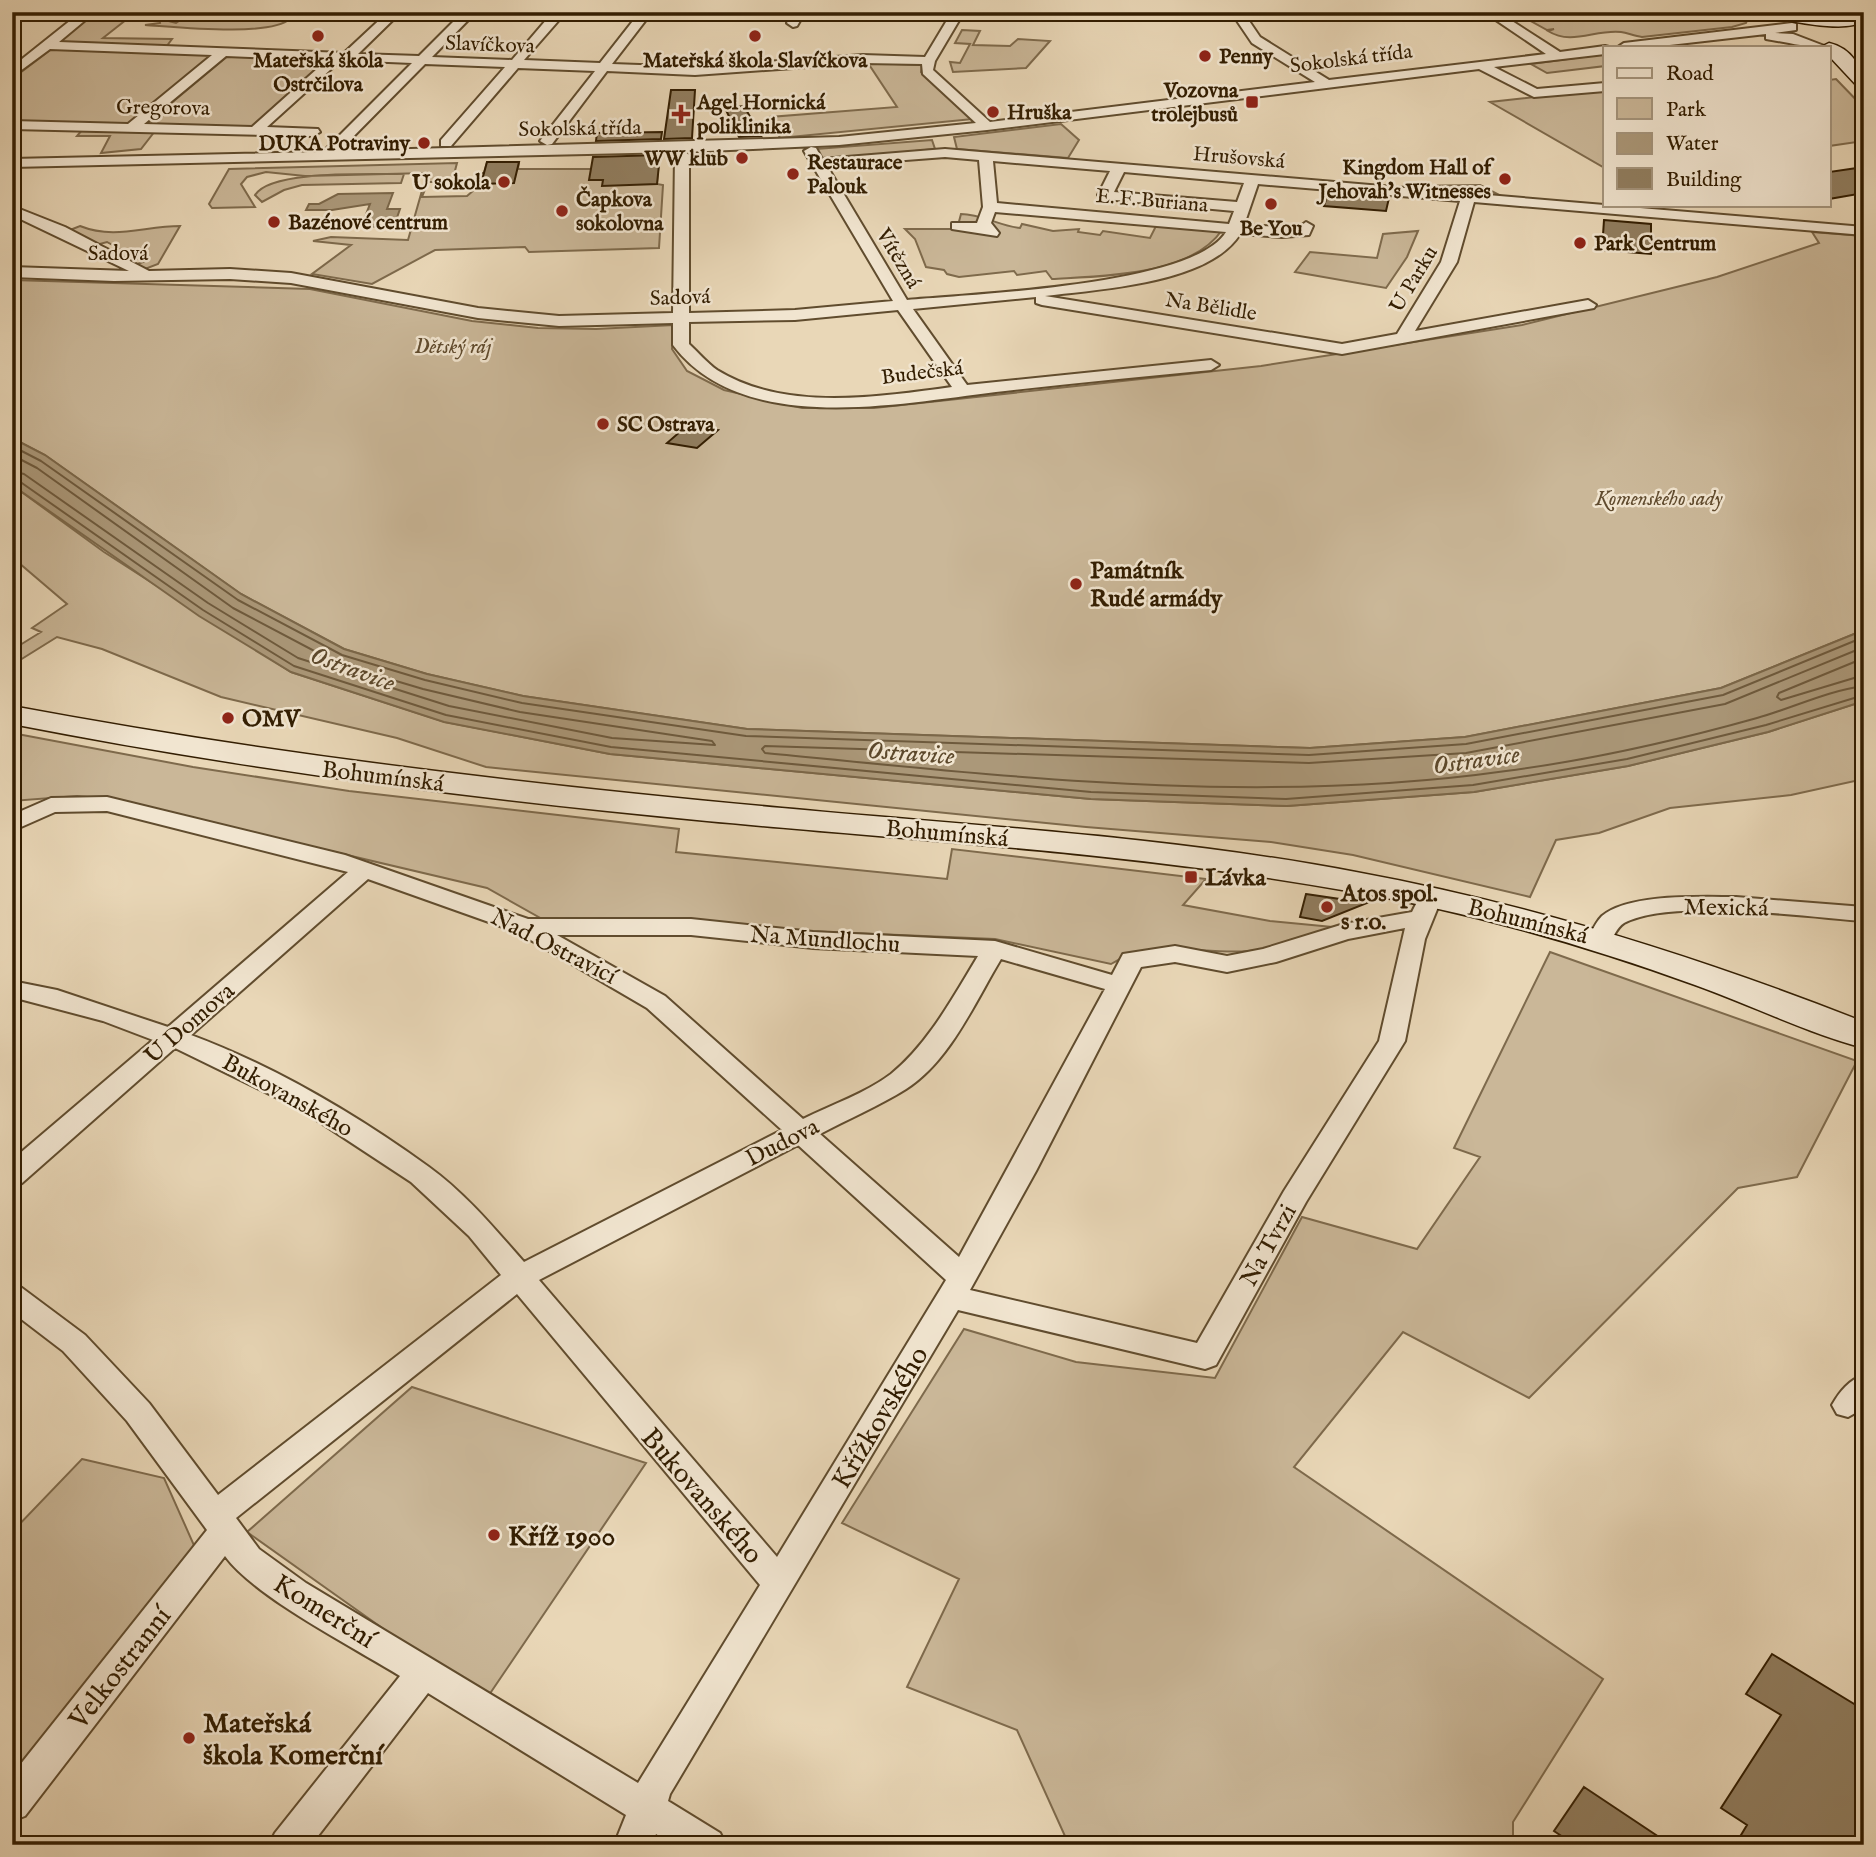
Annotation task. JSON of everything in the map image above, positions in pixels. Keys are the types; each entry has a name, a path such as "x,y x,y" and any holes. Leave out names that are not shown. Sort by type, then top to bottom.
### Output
{"main road":[{"path":"1765,14 1858,21"},
{"path":"1765,14 1824,46"},
{"path":"1792,27 1858,21"},
{"path":"1829,46 1831,31 1858,21"},
{"path":"1830,50 1863,82"},
{"name":"Bohumínská","path":"12,715 100,733 390,777 1235,863 1427,907 1600,939 1864,1036"}],"street":[{"path":"12,73 89,12"},
{"path":"256,131 395,12"},
{"path":"327,156 470,12"},
{"path":"446,143 560,12"},
{"path":"547,141 646,12"},
{"path":"958,12 929,61 927,71 987,126"},
{"path":"1237,12 1256,40 1327,84"},
{"path":"1490,12 1556,55"},
{"path":"1745,33 1765,14"},
{"path":"1632,46 1792,27"},
{"path":"1745,33 1789,37 1819,46"},
{"name":"Slavíčkova","path":"49,46 695,71 863,59 929,61"},
{"name":"Sokolská třída","path":"12,163 807,143 938,132 1603,50"},
{"path":"132,127 222,52"},
{"path":"1480,65 1534,93 1551,94 1603,87"},
{"name":"Gregorova","path":"12,125 313,132"},
{"path":"938,132 946,153"},
{"name":"Vítězná","path":"807,143 902,304 962,390"},
{"name":"Hrušovská","path":"818,163 946,153 1864,231"},
{"name":"Budečská","path":"682,155 681,345 695,364 720,381 748,390 818,402 880,401 1210,365"},
{"path":"957,226 989,230 986,157"},
{"path":"1119,168 1105,195 1242,207"},
{"name":"Sadová","path":"12,272 230,274 303,280 518,318 559,321 796,315 1013,295 1127,281 1176,269 1226,244 1235,229 1252,180"},
{"name":"U Parku","path":"1402,340 1449,262 1468,197"},
{"name":"E. F. Buriana","path":"990,207 1297,233 1304,232 1306,226"},
{"path":"12,210 93,247 134,270 156,274"},
{"name":"Sadová","path":"62,273 93,247"},
{"name":"Na Bělidle","path":"1013,295 1342,349 1588,304"},
{"name":"Nad Ostravicí","path":"12,824 51,805 107,804 366,869 526,927 656,1002 694,1033 958,1287"},
{"name":"U Domova","path":"12,1175 366,869"},
{"name":"Mexická","path":"1600,939 1616,918 1648,909 1694,903 1864,914"},
{"name":"Křížkovského","path":"633,1845 655,1786 958,1287 1097,1032 1132,960 1149,955 1175,954 1227,964 1267,956 1427,907"},
{"name":"Na Tvrzi","path":"958,1287 1205,1357 1294,1198 1392,1041 1413,940 1427,907"},
{"name":"Na Mundlochu","path":"526,927 691,927 813,940 995,949 1119,985"},
{"name":"Dudova","path":"518,1279 898,1082 921,1063 995,949"},
{"name":"Bukovanského","path":"12,989 48,996 174,1036 310,1103 421,1175 478,1229 779,1583"},
{"path":"221,1523 518,1279"},
{"name":"Komerční","path":"12,1296 74,1343 129,1402 247,1559 294,1593 647,1811 707,1845"},
{"name":"Velkostranní","path":"12,1804 221,1523"},
{"path":"288,1845 424,1672"}],"green space":[{"path":"94,12 136,12 103,38 172,39 166,47 57,43"},
{"path":"178,12 164,20 176,23 192,12 277,12 290,19 279,25 243,29 145,25 160,23 159,17"},
{"path":"1518,12 1740,12 1748,18 1746,23 1732,27 1642,37 1611,32 1566,37 1548,31 1554,29 1547,30 1529,20 1552,19 1547,15 1527,18"},
{"path":"962,30 980,31 973,45 1010,46 1018,39 1050,41 1026,68 953,72 950,62 960,63 970,44 955,43"},
{"path":"53,48 215,54 128,124 12,122 12,79"},
{"path":"1603,54 1603,66 1547,73 1531,64"},
{"path":"229,55 328,59 254,127 145,125"},
{"path":"868,63 922,65 921,72 973,119 780,138 770,117 897,107"},
{"path":"1836,79 1864,108 1864,141 1830,146 1830,80"},
{"path":"1603,89 1603,167 1490,102"},
{"path":"1061,124 1079,140 1068,158 957,149 954,137"},
{"path":"82,130 155,131 141,149 101,153 110,136 77,136"},
{"path":"932,140 935,149 823,160 816,149"},
{"name":"Čapkova sokolovna","path":"659,159 657,184 663,185 659,248 529,252 525,247 435,250 372,284 312,274 351,245 313,241 331,237 408,240 427,173 305,176 266,172 247,177 241,184 255,207 212,208 209,204 229,169 457,163 452,182 428,182 422,197 467,196 481,184 483,177 478,177 478,173 484,173 487,162 519,162 518,169 605,169"},
{"path":"404,174 401,183 302,185 284,190 262,202 255,195 265,187 301,177"},
{"path":"1480,185 1501,196 1403,186"},
{"path":"961,214 1020,228 1022,224 1053,231 1079,229 1078,232 1100,235 1103,231 1150,238 1157,224 1222,230 1208,245 1190,257 1144,271 1096,277 1052,279 1046,271 1017,275 1014,271 959,277 947,274 944,270 926,267 915,239 905,229 957,229"},
{"path":"80,226 118,232 180,226 158,264 145,269 134,265 143,262 107,242 96,245 70,230"},
{"path":"1418,231 1407,257 1386,288 1295,272 1310,252 1377,258 1383,234"},
{"name":"Komenského sady","path":"1812,232 1864,236 1864,630 1721,688 1465,737 1310,748 747,729 523,696 427,674 344,649 241,594 45,455 12,438 12,280 310,289 472,321 538,328 596,329 674,325 672,349 687,371 724,390 802,408 874,408 1261,366 1522,325 1717,277 1819,243"},
{"path":"12,485 104,552 291,672 445,722 610,754 1091,799 1287,806 1474,792 1628,766 1768,732 1864,701 1864,779 1791,795 1670,808 1599,833 1556,840 1530,897 1353,855 1271,842 1086,827 486,767 397,738 221,697 102,649 57,637 12,665 12,650 41,632 32,628 67,604 12,557"},
{"path":"12,733 193,767 349,791 679,829 676,852 947,879 952,849 1206,879 1183,905 1270,921 1343,928 1260,950 1230,952 1161,949 1127,956 1111,964 995,939 544,920 487,888 109,799 77,796 12,801"},
{"path":"1550,952 1857,1061 1797,1177 1738,1188 1529,1398 1403,1332 1294,1467 1603,1679 1513,1822 1513,1845 1069,1845 1017,1730 907,1687 959,1579 842,1523 964,1329 1076,1362 1215,1378 1302,1217 1417,1249 1480,1157 1454,1148"},
{"path":"412,1387 646,1463 489,1695 423,1657 247,1532"},
{"path":"82,1459 164,1478 197,1552 12,1783 12,1532"}],"water":[{"path":"393,193 387,209 400,209 394,226 361,227 370,204 332,210 306,210 309,204 319,204 338,194"},
{"name":"Ostravice","path":"12,438 45,455 241,594 344,649 427,674 523,696 747,729 1310,748 1465,737 1721,688 1864,630 1864,701 1768,732 1628,766 1474,792 1287,806 1091,799 610,754 444,722 291,672 199,616 12,485"}],"building":[{"path":"671,90 695,90 692,138 664,139"},
{"path":"744,106 761,136 739,137 725,108"},
{"path":"662,132 661,139 596,141 597,133"},
{"path":"660,155 657,184 602,186 603,180 589,180 593,157"},
{"path":"487,162 519,162 514,183 481,184"},
{"path":"1864,167 1864,193 1830,199 1830,172"},
{"path":"1328,193 1389,198 1386,211 1324,206"},
{"path":"1604,220 1651,224 1651,254 1602,250"},
{"path":"689,424 718,430 697,448 667,443"},
{"name":"Atos spol. s r.o.","path":"1306,894 1367,903 1322,921 1300,917"},
{"path":"1772,1654 1864,1710 1864,1845 1735,1845 1747,1825 1721,1808 1781,1715 1746,1694"},
{"path":"1584,1787 1671,1845 1575,1845 1554,1831"}],"place":[{"name":"Mateřská škola Ostrčilova","path":"318,36"},
{"name":"Mateřská škola Slavíčkova","path":"755,36"},
{"name":"Penny","path":"1205,56"},
{"name":"Vozovna trolejbusů","path":"1252,102"},
{"name":"Hruška","path":"993,112"},
{"name":"Agel Hornická poliklinika","path":"681,114"},
{"name":"DUKA Potraviny","path":"424,143"},
{"name":"WW klub","path":"742,158"},
{"name":"Restaurace Palouk","path":"793,174"},
{"name":"Kingdom Hall of Jehovah's Witnesses","path":"1505,179"},
{"name":"U sokola","path":"504,182"},
{"name":"Be You","path":"1271,204"},
{"name":"Čapkova sokolovna","path":"562,211"},
{"name":"Bazénové centrum","path":"274,222"},
{"name":"Park Centrum","path":"1580,243"},
{"name":"SC Ostrava","path":"603,424"},
{"name":"Památník Rudé armády","path":"1076,584"},
{"name":"OMV","path":"228,718"},
{"name":"Lávka","path":"1191,877"},
{"name":"Atos spol. s r.o.","path":"1327,907"},
{"name":"Kříž 1900","path":"494,1535"},
{"name":"Mateřská škola Komerční","path":"189,1738"}],"park label":[{"name":"Dětský ráj","path":"453,346"}]}
